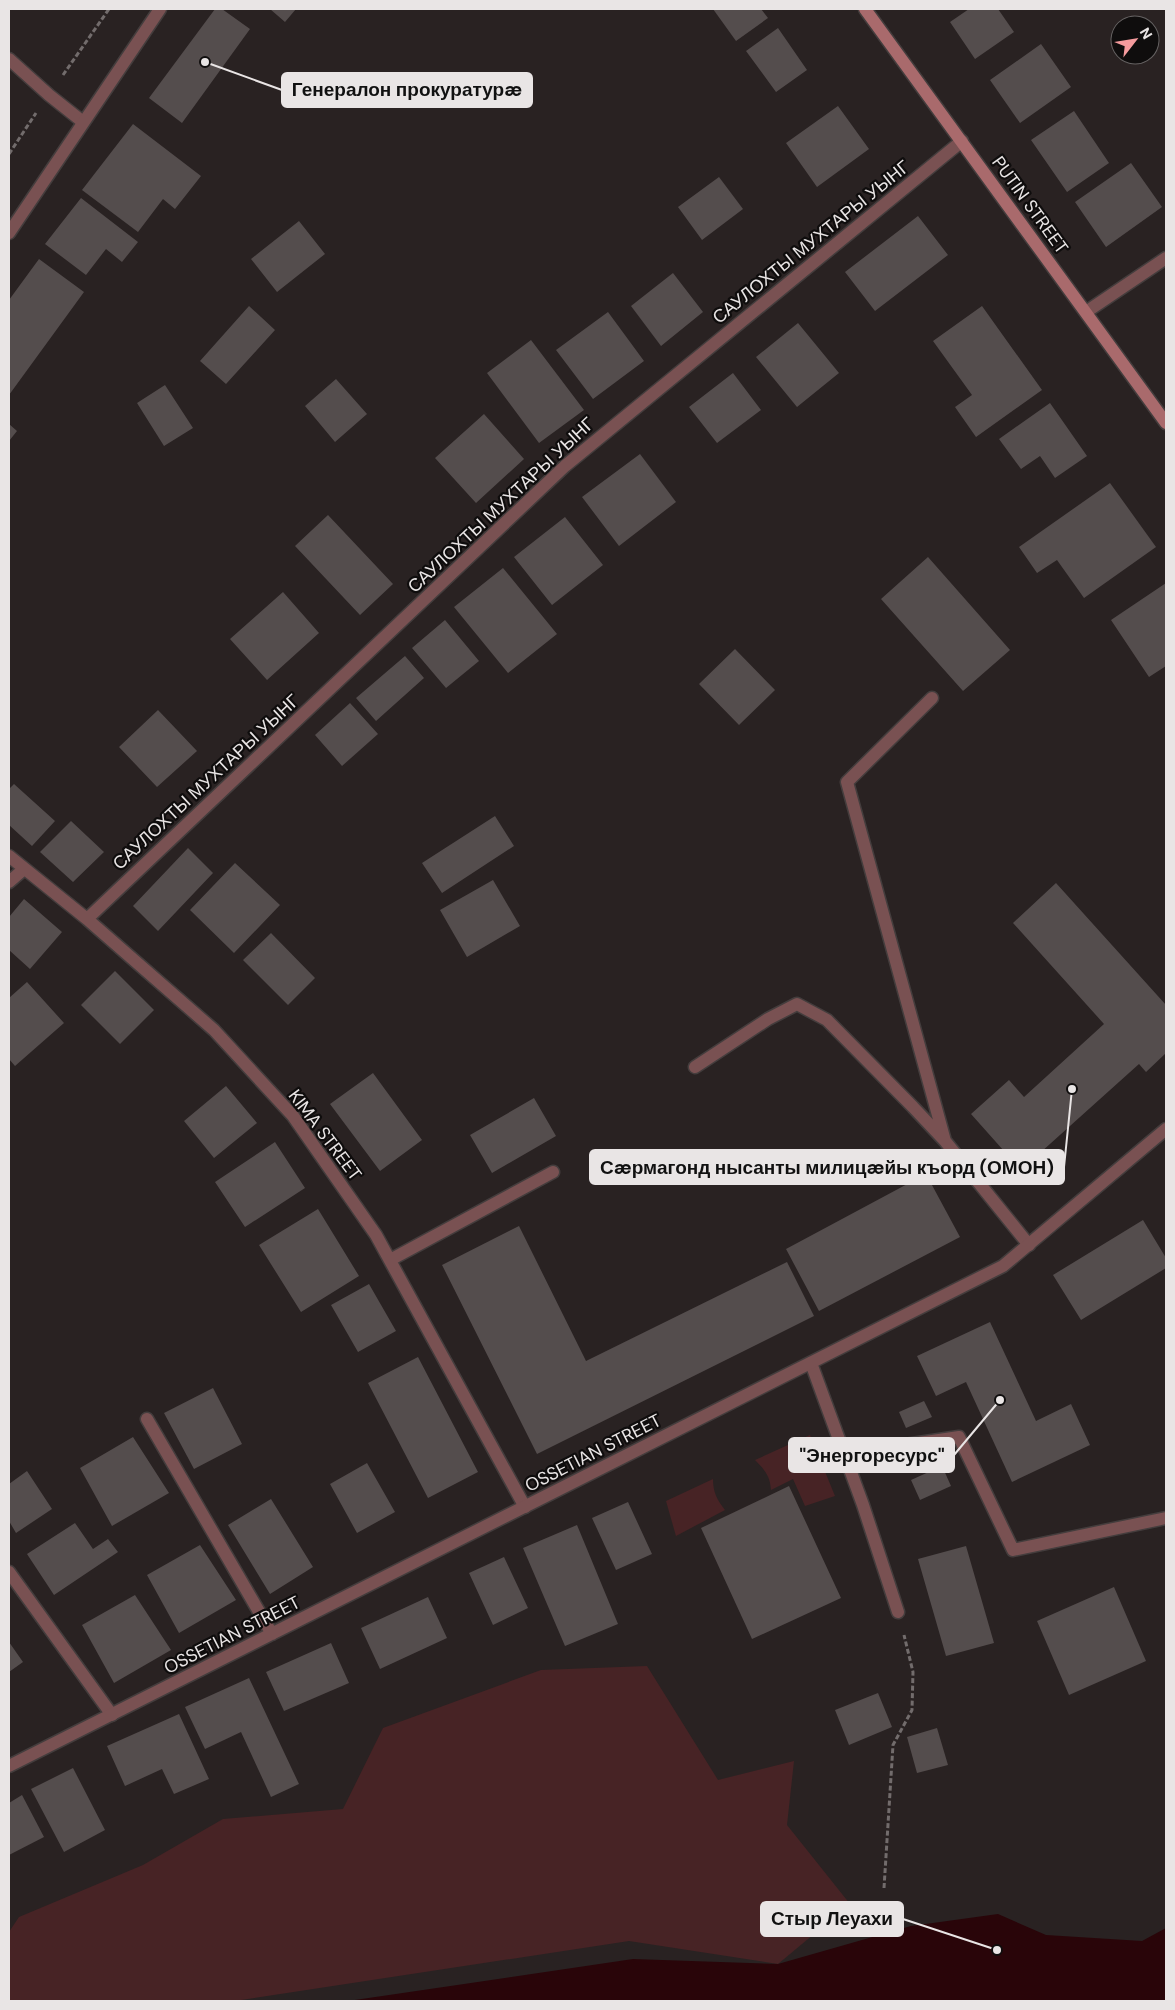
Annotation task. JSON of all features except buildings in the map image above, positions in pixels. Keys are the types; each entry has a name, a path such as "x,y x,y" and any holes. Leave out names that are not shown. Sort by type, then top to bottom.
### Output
{"main road":[{"name":"PUTIN STREET","path":"865,9 1166,423"}],"street":[{"path":"9,233 160,9"},
{"path":"9,60 83,122"},
{"name":"САУЛОХТЫ МУХТАРЫ УЫНГ","path":"87,920 565,466 962,141"},
{"path":"1086,312 1166,258"},
{"path":"932,698 847,782 945,1141"},
{"name":"KIMA STREET","path":"9,856 87,920 214,1030 293,1116 376,1235 525,1506"},
{"path":"9,882 24,869"},
{"path":"695,1067 768,1019 797,1004 827,1020 945,1141 1029,1245"},
{"name":"OSSETIAN STREET","path":"9,1766 1003,1266 1166,1129"},
{"path":"390,1260 553,1172"},
{"path":"811,1363 845,1454 898,1612"},
{"path":"148,1419 272,1634"},
{"path":"845,1454 959,1437 1013,1550 1166,1518"},
{"path":"9,1572 112,1715"}],"path":[{"path":"884,1888 893,1745 912,1710 913,1672 898,1612"}],"shaded area":[{"path":"810,1435 835,1496 805,1506 793,1479 771,1490 766,1474 755,1460"},
{"path":"713,1479 716,1496 725,1510 676,1536 666,1501"},
{"path":"647,1666 718,1780 794,1761 787,1825 850,1904 778,1964 629,1941 235,2001 9,2001 9,1932 19,1917 143,1865 223,1819 343,1809 383,1728 541,1670"},
{"path":"998,1914 1046,1935 1142,1941 1166,1928 1166,2001 348,2001 633,1959 778,1964 911,1926"}],"place":[{"name":"Генералон прокуратурæ","path":"205,62"},
{"name":"Сæрмагонд нысанты милицæйы къорд (ОМОН)","path":"1072,1089"},
{"name":"\"Энергоресурс\"","path":"1000,1400"},
{"name":"Стыр Леуахи","path":"997,1950"}]}
